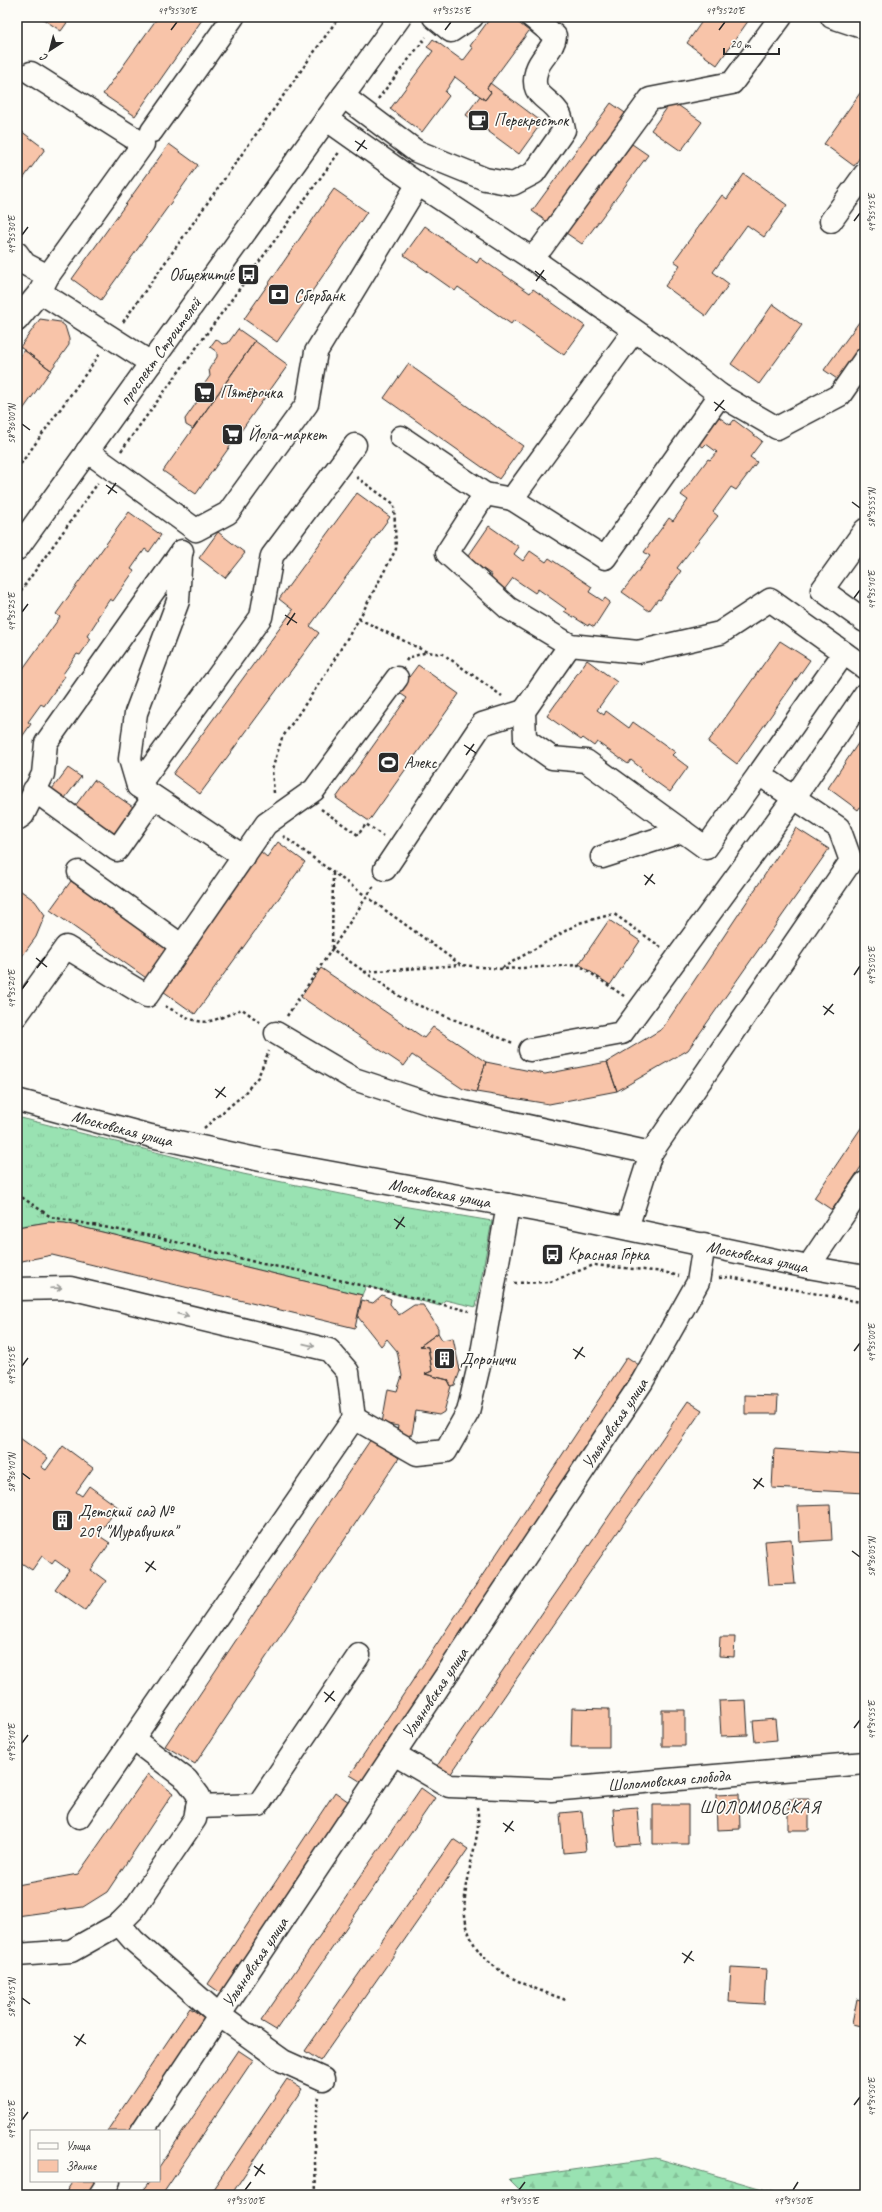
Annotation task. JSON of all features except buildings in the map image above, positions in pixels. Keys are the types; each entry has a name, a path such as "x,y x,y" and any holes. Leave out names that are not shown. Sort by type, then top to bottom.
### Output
{"main road":[{"path":"152,131 233,17"},
{"path":"436,19 451,31 472,17"},
{"path":"343,96 416,151 485,179 513,184 534,173 564,130 559,114 538,94 534,80 538,66 555,41 555,36 532,17"},
{"path":"531,258 542,247 650,99 732,83 781,17"},
{"path":"832,17 859,26 865,19"},
{"name":"проспект Строителей","path":"17,549 326,120 396,18"},
{"path":"17,320 143,144 31,73"},
{"path":"326,120 418,184 531,258 634,331 669,345 720,395 777,428 840,395 865,359"},
{"path":"831,221 865,174"},
{"path":"17,819 23,815 43,774 46,743 196,530 228,513 307,404 316,352 418,184"},
{"path":"17,253 24,264 44,284 112,338 151,363"},
{"path":"512,499 634,331"},
{"path":"400,436 484,494 512,499 605,558 698,417 720,395"},
{"path":"34,790 117,850 146,792 260,617 272,556 355,445"},
{"path":"87,451 196,530"},
{"path":"484,494 447,553 508,608 570,645 638,652 720,633 770,600 865,668"},
{"path":"865,530 822,590 865,621"},
{"path":"181,552 178,601 136,713 130,759 146,792 244,857"},
{"path":"570,645 524,711 525,739 552,758 586,761 706,848 844,653"},
{"path":"17,1015 66,948 147,996 266,824 314,790 397,678"},
{"path":"530,1050 622,1033 794,798 865,694"},
{"path":"385,869 482,724 524,711"},
{"path":"627,1228 651,1153 851,861 839,828 759,774"},
{"path":"602,857 683,831"},
{"path":"79,872 182,946"},
{"path":"276,1033 354,1079 436,1106 651,1153"},
{"name":"Московская улица","path":"17,1100 151,1136 261,1160 627,1228 808,1267 865,1277"},
{"path":"808,1267 865,1183"},
{"path":"354,1418 417,1454 446,1451 468,1412 489,1316 508,1205"},
{"name":"Ульяновская улица","path":"143,2130 642,1382 698,1282 704,1244"},
{"path":"17,1289 70,1288 329,1350 348,1372 354,1418 79,1817"},
{"path":"197,1807 258,1805 359,1655"},
{"path":"17,1955 71,1951 119,1924 134,1909 195,1819 199,1796 187,1780 133,1739"},
{"name":"Шоломовская слобода","path":"394,1754 450,1786 551,1790 865,1763"},
{"path":"119,1924 134,1941 219,2015 283,2060 323,2079"},
{"path":"100,2195 108,2182"}],"path":[{"path":"17,469 112,338 339,17"},
{"path":"367,114 436,19"},
{"path":"17,596 109,467 351,137"},
{"path":"274,794 272,770 282,738 323,678 359,618 396,549 394,504 340,466"},
{"path":"359,618 427,652 443,654 524,711"},
{"path":"324,810 358,835 366,824 400,848"},
{"path":"266,824 462,966"},
{"path":"198,1133 243,1095 258,1078 276,1033 385,869"},
{"path":"332,948 333,872"},
{"path":"502,969 579,923 614,914 677,958"},
{"path":"332,948 405,1000 530,1050"},
{"path":"364,972 462,966 502,969 579,965 641,1008"},
{"path":"147,996 195,1022 208,1023 242,1009"},
{"path":"17,1194 51,1217 156,1237 263,1264 301,1271 489,1316"},
{"path":"510,1283 550,1282 594,1265 664,1272 698,1282 729,1277 865,1303"},
{"path":"474,1787 478,1812 476,1835 465,1898 467,1928 474,1944 485,1960 509,1977 566,2000"},
{"path":"316,2195 314,2130 323,2079"}],"green space":[{"path":"17,1117 243,1174 390,1204 492,1221 476,1307 445,1300 440,1306 366,1286 362,1295 65,1223 48,1222 17,1227"},
{"path":"656,2158 783,2195 525,2195 509,2179"}],"place":[{"name":"Перекресток","path":"478,120"},
{"name":"Общежитие","path":"249,274"},
{"name":"Сбербанк","path":"279,295"},
{"name":"Пятёрочка","path":"205,392"},
{"name":"Йола-маркет","path":"233,434"},
{"name":"Алекс","path":"388,762"},
{"name":"Красная Горка","path":"552,1254"},
{"name":"Дороничи","path":"444,1359"},
{"name":"Детский сад № 209 \"Муравушка\"","path":"63,1521"}],"district":[{"name":"ШОЛОМОВСКАЯ","path":"760,1807"}]}
